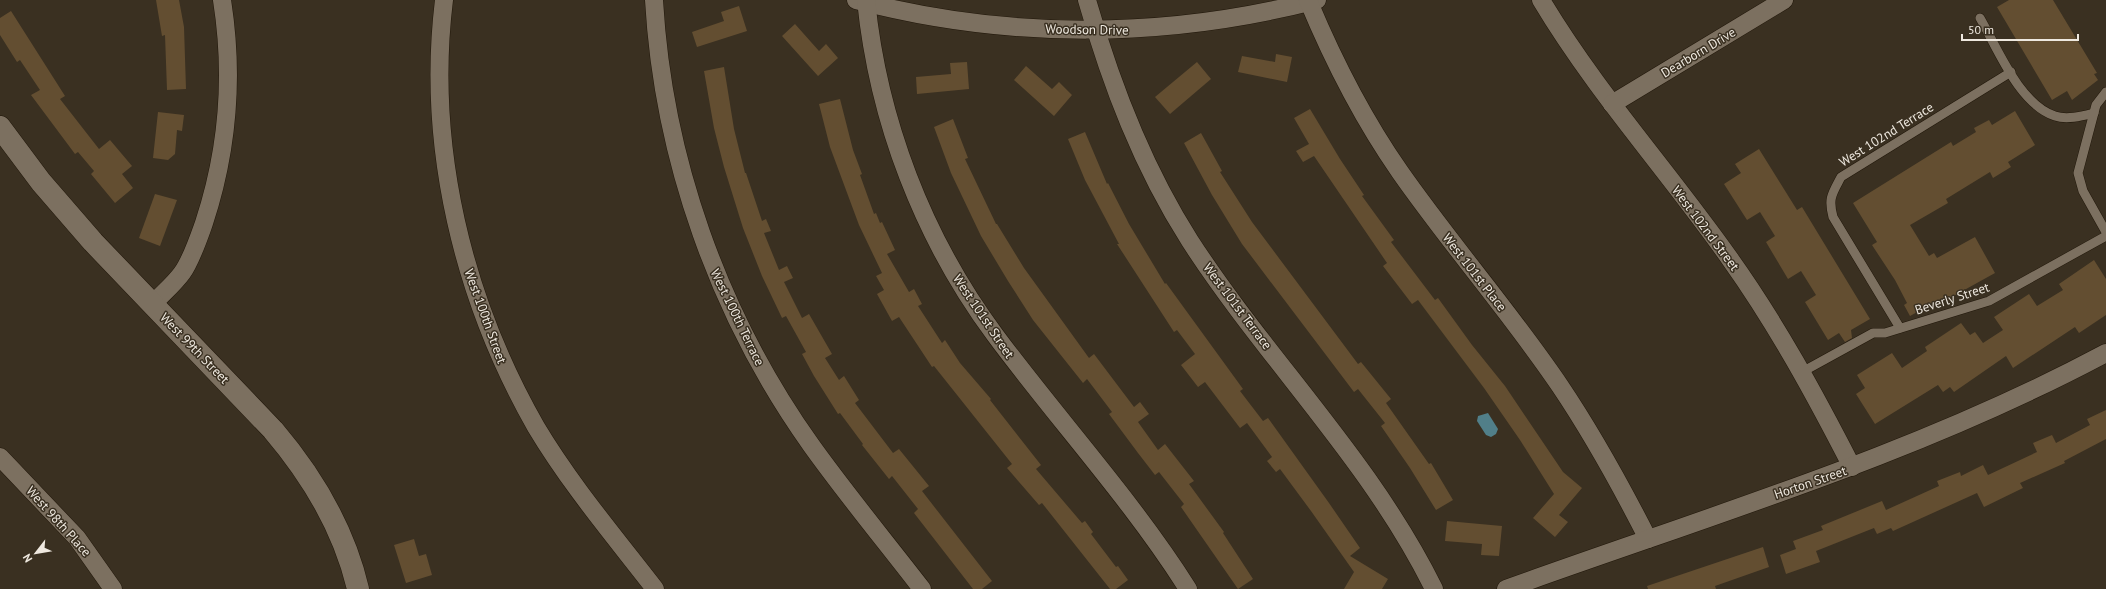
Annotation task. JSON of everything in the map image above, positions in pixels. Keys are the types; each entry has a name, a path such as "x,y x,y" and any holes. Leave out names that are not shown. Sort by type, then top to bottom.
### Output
{"street":[{"path":"153,304 183,273 200,235 212,197 223,150 229,97 228,43 222,0"},
{"name":"West 100th Street","path":"444,0 441,24 439,81 443,142 453,207 468,270 485,320 507,370 536,427 564,470 655,589"},
{"name":"West 100th Terrace","path":"654,0 661,73 671,129 691,204 710,260 731,308 769,380 810,444 922,589"},
{"name":"West 101st Terrace","path":"1087,0 1109,72 1131,129 1159,187 1190,240 1215,277 1347,451 1397,525 1434,589"},
{"name":"West 102nd Street","path":"1541,0 1564,38 1612,104 1730,258 1788,347 1852,467"},
{"name":"Dearborn Drive","path":"1612,104 1784,0"},
{"name":"Woodson Drive","path":"862,1 925,16 1003,27 1136,30 1195,24 1260,14 1311,1"},
{"name":"West 101st Street","path":"862,1 878,79 892,130 917,200 939,247 994,334 1142,525 1188,589"},
{"name":"West 101st Place","path":"1311,1 1339,70 1367,120 1414,190 1559,385 1602,452 1648,539"},
{"name":"West 99th Street","path":"0,127 41,182 93,242 273,430 296,456 322,497 342,538 358,589"},
{"name":"Horton Street","path":"1506,589 1852,467 1919,441 1989,411 2106,353"},
{"name":"West 98th Place","path":"0,457 77,538 113,589"}],"lane":[{"path":"1980,18 2029,100 2055,116 2072,118 2094,114"},
{"name":"West 102nd Terrace","path":"1900,328 1833,217 1829,203 1833,192 1841,177 2011,72"},
{"path":"2106,92 2096,105 2078,173 2083,191 2106,232"},
{"name":"Beverly Street","path":"1802,372 1872,333 1885,333 1989,301 2106,236"}],"water":[{"path":"1488,413 1498,429 1496,434 1491,437 1486,435 1477,421 1478,416"}],"building":[{"path":"156,0 179,0 184,27 186,89 167,90 165,35 162,36"},
{"path":"2009,0 2053,0 2097,73 2094,74 2098,80 2072,100 2067,91 2052,100 1997,7"},
{"path":"739,6 747,31 697,47 692,32 724,21 721,12"},
{"path":"11,11 65,96 60,99 99,149 110,140 132,166 122,174 133,188 115,203 91,174 94,171 78,152 75,154 31,95 40,90 20,60 17,62 0,35 0,18"},
{"path":"795,24 819,51 826,44 838,58 818,76 782,36"},
{"path":"1276,54 1292,57 1287,82 1238,72 1242,56 1275,62"},
{"path":"967,62 969,89 917,94 916,77 951,74 950,63"},
{"path":"1197,62 1211,79 1170,114 1155,97"},
{"path":"1026,66 1052,89 1059,82 1072,95 1054,116 1014,80"},
{"path":"724,67 734,129 745,173 762,221 766,219 771,231 764,233 779,270 787,266 793,278 784,282 802,318 809,314 832,354 825,358 839,380 844,376 859,400 855,403 893,453 899,449 929,486 922,491 992,581 982,589 973,589 914,513 918,509 892,476 889,479 862,445 863,444 840,413 838,414 802,354 806,352 786,316 782,318 762,276 743,228 724,167 714,128 704,71"},
{"path":"840,99 853,150 862,174 860,175 874,214 876,213 880,223 882,222 895,250 887,254 909,292 914,289 922,304 918,306 942,343 945,340 960,363 991,399 990,400 1041,465 1036,469 1082,523 1085,521 1093,532 1091,534 1116,567 1118,566 1128,580 1116,589 1110,589 1042,503 1039,505 1007,468 1012,464 934,366 932,367 899,317 892,321 877,294 884,290 876,276 882,273 859,225 830,147 819,104"},
{"path":"1310,109 1364,195 1362,196 1394,240 1391,242 1435,300 1438,298 1472,345 1505,386 1563,472 1582,488 1559,515 1568,522 1555,537 1533,518 1554,494 1520,440 1484,388 1418,300 1412,304 1383,266 1387,263 1314,156 1303,162 1296,151 1309,144 1294,118"},
{"path":"2015,111 2035,145 2008,162 2011,167 1993,178 1990,172 1946,199 1948,203 1910,225 1929,256 1934,253 1937,258 1975,237 1995,273 1939,304 1937,301 1910,316 1904,305 1907,303 1895,280 1872,245 1877,242 1853,203 1951,142 1953,146 1976,132 1974,128 1989,120 1992,125"},
{"path":"158,112 184,115 182,131 177,130 175,154 168,160 153,158"},
{"path":"953,119 968,158 965,159 996,224 1024,268 1089,358 1094,354 1134,407 1140,402 1149,414 1138,422 1158,450 1165,444 1194,481 1189,484 1224,532 1223,533 1253,579 1238,589 1181,507 1184,504 1159,472 1155,475 1109,414 1112,412 1087,379 1083,383 1033,320 1008,281 981,236 951,173 934,127"},
{"path":"1085,132 1107,184 1108,183 1129,224 1165,284 1166,283 1243,389 1240,391 1263,421 1268,418 1360,548 1350,556 1388,579 1382,589 1344,589 1354,572 1280,469 1276,472 1267,461 1272,457 1247,423 1240,428 1205,382 1198,387 1181,365 1195,354 1177,330 1174,332 1117,244 1119,244 1085,180 1068,139"},
{"path":"1201,133 1222,171 1220,172 1252,222 1358,364 1361,362 1391,399 1386,403 1429,464 1431,463 1453,500 1436,510 1410,468 1381,426 1385,423 1358,389 1354,392 1242,244 1212,195 1184,143"},
{"path":"1759,149 1797,210 1802,207 1870,319 1851,330 1852,338 1845,342 1839,333 1828,340 1805,302 1816,295 1801,271 1788,279 1766,242 1775,236 1760,212 1747,220 1724,184 1741,173 1735,164"},
{"path":"155,194 177,200 160,246 139,238"},
{"path":"2094,260 2106,279 2106,315 2079,333 2075,327 2013,368 2006,356 1954,392 1950,387 1943,392 1938,385 1875,424 1856,394 1865,388 1857,375 1892,353 1902,368 1927,351 1925,347 1961,323 1970,335 1975,332 1983,343 2003,330 1994,317 2029,294 2037,306 2063,290 2059,284"},
{"path":"2106,410 2106,439 2064,461 2065,463 2020,483 2023,488 1984,507 1977,493 1893,531 1891,528 1877,534 1874,528 1816,551 1820,562 1786,574 1780,555 1796,549 1793,541 1823,530 1821,526 1882,501 1886,510 1939,486 1937,481 1960,472 1961,476 1983,465 1988,475 2037,452 2033,443 2052,435 2056,443 2090,425 2087,419"},
{"path":"1447,521 1502,526 1499,556 1481,555 1482,544 1445,541"},
{"path":"414,539 419,556 426,554 432,575 406,583 394,545"},
{"path":"1763,547 1769,567 1715,586 1716,589 1648,589 1647,586"}]}
